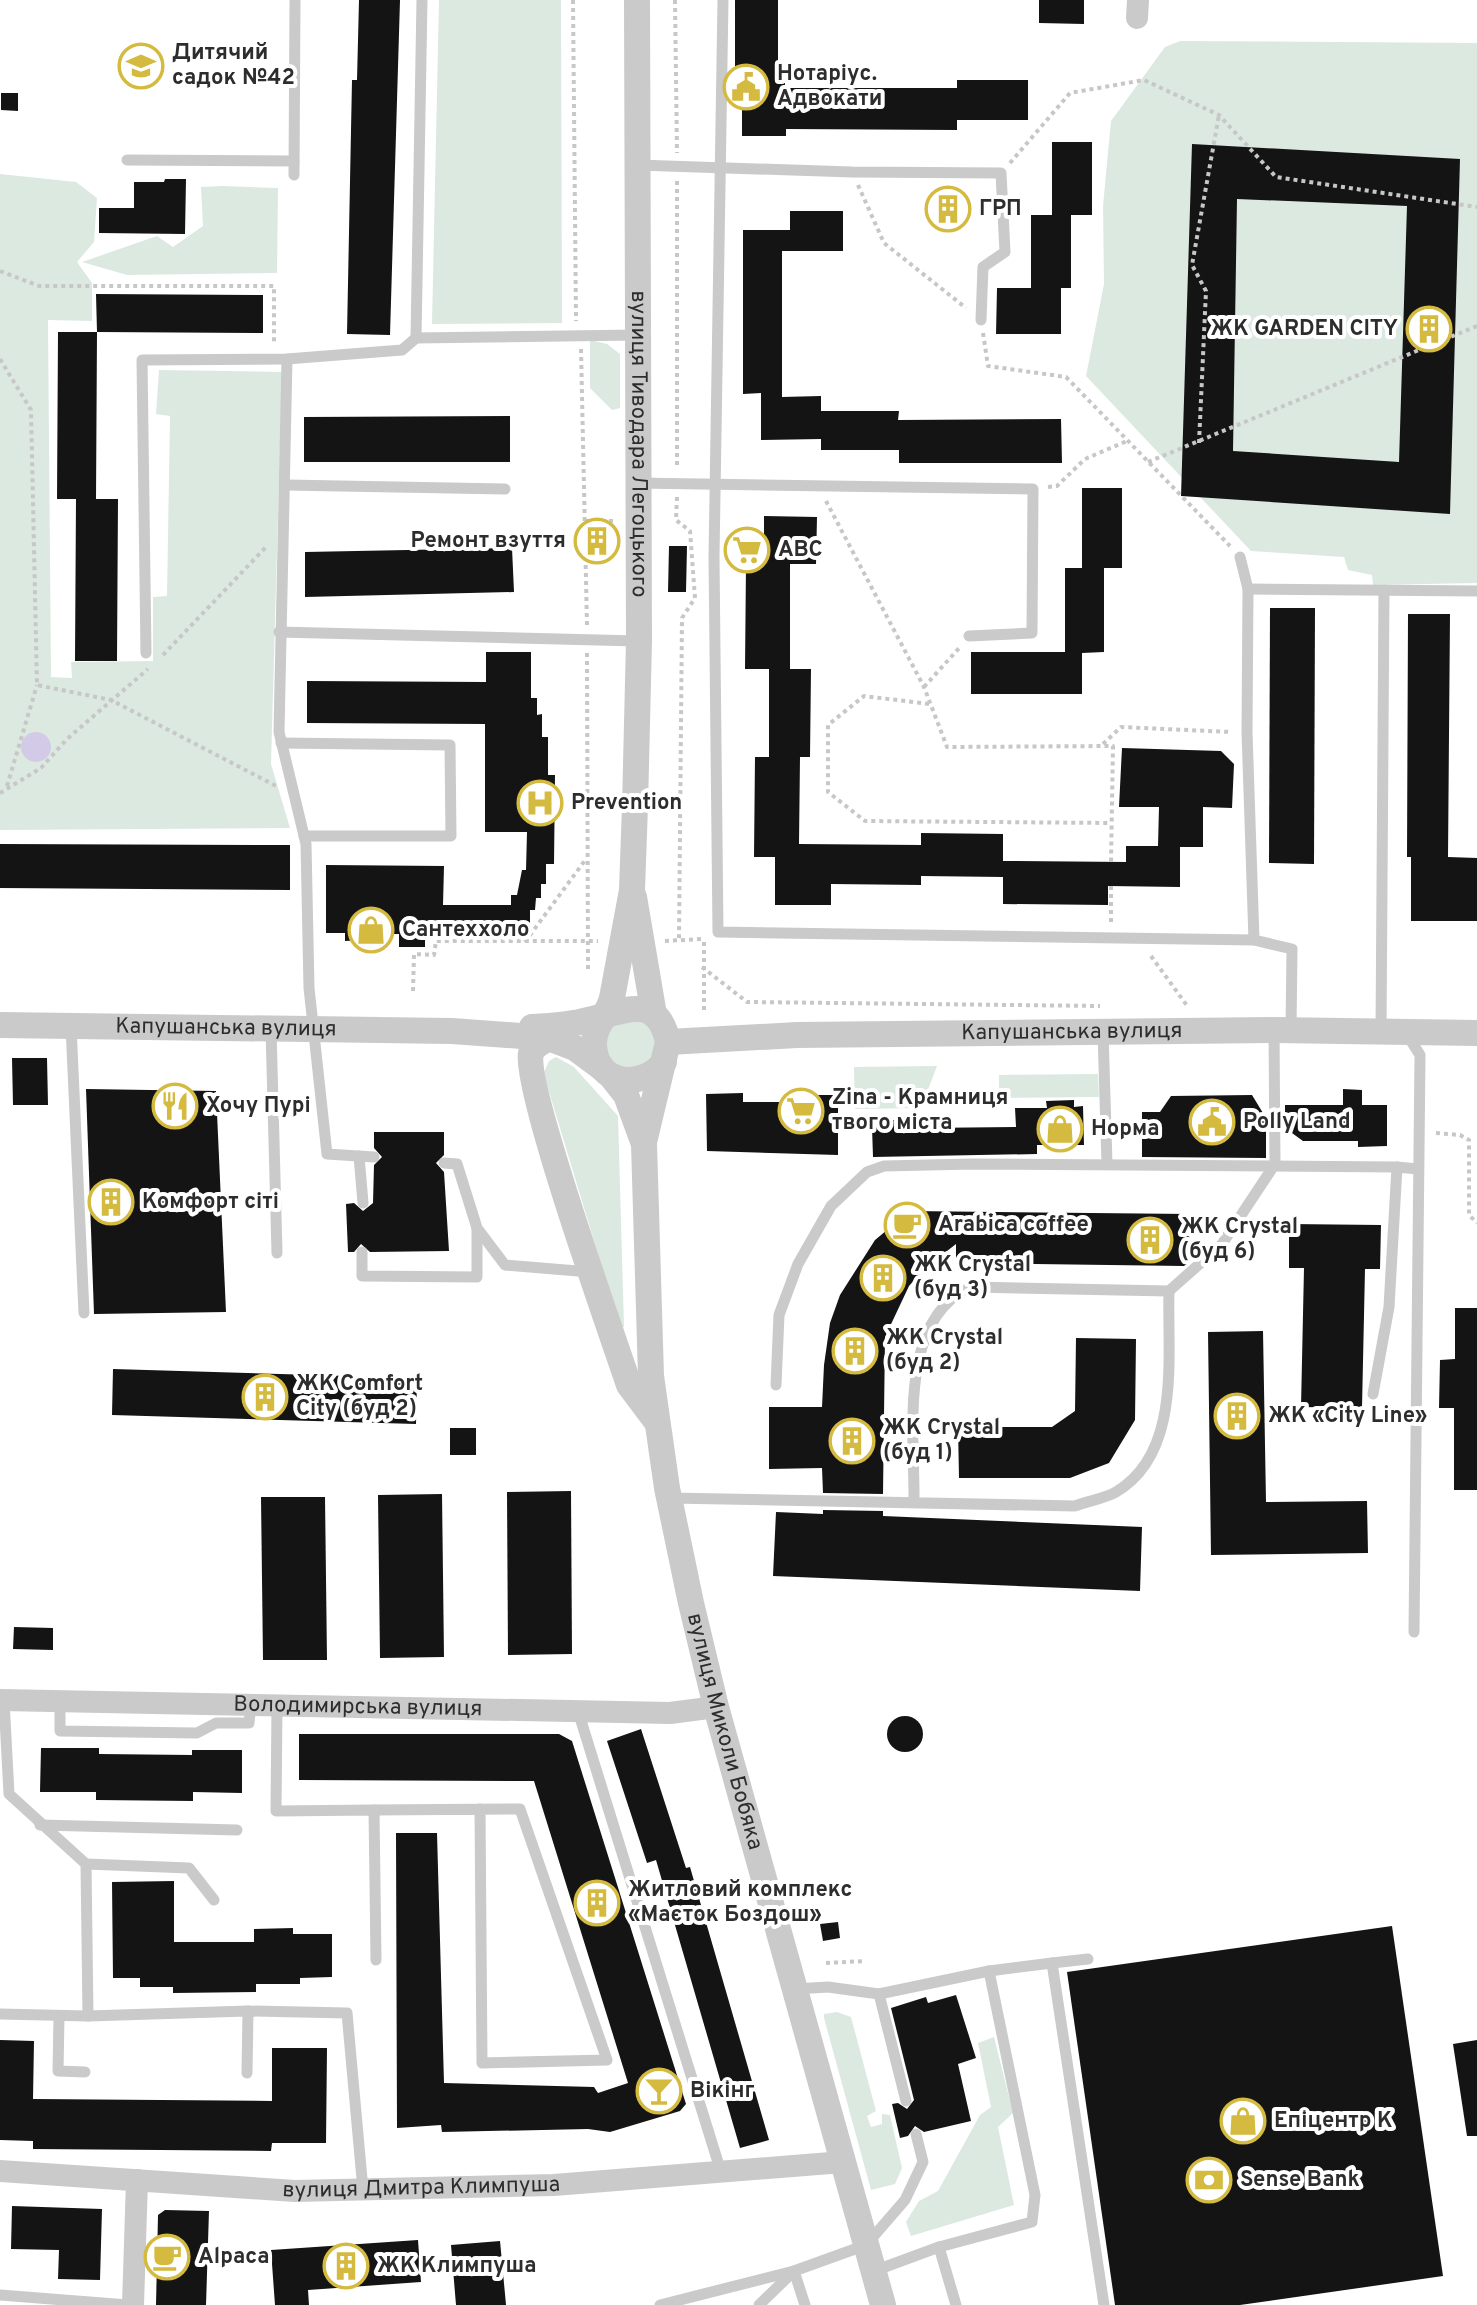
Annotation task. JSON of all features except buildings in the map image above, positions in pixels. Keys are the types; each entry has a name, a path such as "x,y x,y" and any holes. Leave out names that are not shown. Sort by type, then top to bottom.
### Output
{"street":[{"name":"вулиця Тиводара Легоцького","path":"608,1014 632,890 639,641 637,0"},
{"name":"вулиця Тиводара Легоцького","path":"632,890 654,1015"},
{"path":"632,1007 654,1015 661,1023 666,1052 647,1078 635,1081 606,1072 596,1058 594,1037 608,1014 632,1007"},
{"name":"Капушанська вулиця","path":"452,1031 567,1025 608,1014"},
{"name":"Капушанська вулиця","path":"666,1052 797,1035 1106,1019 1282,1030 1477,1033"},
{"name":"Капушанська вулиця","path":"0,1025 452,1031 549,1038 575,1048 606,1072"},
{"path":"452,1031 498,1045 531,1072"},
{"path":"549,1038 538,1043 531,1052 531,1072 591,1272 629,1385 656,1421"},
{"name":"вулиця Миколи Бобяка","path":"666,1052 644,1144 651,1376 669,1498 716,1707 883,2305"},
{"name":"вулиця Миколи Бобяка","path":"606,1072 626,1095 644,1144"},
{"name":"Володимирська вулиця","path":"2,1700 670,1713 716,1707"},
{"name":"вулиця Дмитра Климпуша","path":"0,2171 295,2191 554,2185 843,2162"},
{"path":"130,2305 137,2180"}],"lane":[{"path":"294,175 295,0"},
{"path":"416,338 422,0"},
{"path":"723,0 715,486 718,932 1254,940 1292,949 1282,1030 1275,1164 1222,1244 1169,1291 971,1287 956,1293 942,1309 918,1353 914,1502"},
{"path":"127,160 294,161"},
{"path":"637,165 1001,173 1005,252 983,267 981,320"},
{"path":"146,653 142,360 287,359 402,350 416,338 637,335"},
{"path":"287,359 286,485 279,632 281,743 304,836 313,1029 319,1062 321,1120 327,1154 374,1157"},
{"path":"637,483 1033,489 1032,633 969,636"},
{"path":"286,485 505,489"},
{"path":"1240,557 1248,589 1247,732 1254,940"},
{"path":"1248,589 1477,591"},
{"path":"1384,590 1394,1033 1420,1055 1414,1632"},
{"path":"279,632 639,641"},
{"path":"281,743 450,745 451,836 304,836"},
{"path":"1106,1019 1107,1164"},
{"path":"71,1026 84,1313"},
{"path":"271,1028 277,1253"},
{"path":"359,1156 363,1203"},
{"path":"362,1252 362,1276 477,1277 477,1228 457,1164 444,1163"},
{"path":"776,1385 779,1315 798,1264 831,1206 867,1172 884,1166 1275,1164 1418,1169"},
{"path":"1373,1394 1389,1307 1397,1167"},
{"path":"477,1228 505,1265 591,1272"},
{"path":"669,1498 1075,1506 1116,1492 1142,1469 1157,1442 1166,1411 1169,1291"},
{"path":"2,1700 9,1794 40,1825 86,1864 189,1868 214,1900"},
{"path":"277,1706 276,1811 480,1809 520,1809 607,2060 482,2063 480,1809"},
{"path":"578,1711 721,2172"},
{"path":"374,1810 376,1960"},
{"path":"40,1825 237,1830"},
{"path":"86,1864 88,2016"},
{"path":"794,1989 828,1987 879,1994 989,1971 1088,1959"},
{"path":"1052,1963 1104,2305"},
{"path":"874,2272 939,2247 1032,2222 1035,2195 989,1971"},
{"path":"879,1994 906,2101"},
{"path":"247,2073 248,2011"},
{"path":"0,2014 59,2017 248,2011 347,2013 363,2190"},
{"path":"59,2017 58,2071 85,2072"},
{"path":"660,2305 794,2271 866,2245 905,2200 923,2162 916,2134"},
{"path":"939,2247 956,2305"},
{"path":"759,2305 794,2271"},
{"path":"794,2271 805,2305"},
{"path":"0,2295 130,2305"}],"path":[{"path":"573,0 574,311 581,335 587,639 588,973"},
{"path":"1001,173 1070,93 1144,80 1219,115 1276,177 1477,207"},
{"path":"1199,443 1206,291 1192,265 1219,115"},
{"path":"852,172 884,243 981,320 988,366 1066,377 1240,557"},
{"path":"0,271 39,286 274,286 274,359"},
{"path":"1148,462 1477,326"},
{"path":"0,359 31,410 37,685 7,786"},
{"path":"1033,489 1057,486 1085,459 1127,441"},
{"path":"819,487 924,687 947,747 1113,746 1111,862"},
{"path":"585,521 622,521"},
{"path":"0,793 41,768 111,700 157,662 284,529"},
{"path":"924,687 969,636"},
{"path":"37,685 111,700 294,795"},
{"path":"929,704 864,696 828,725 828,792 865,821 1111,823"},
{"path":"1102,746 1121,727 1247,732"},
{"path":"525,942 588,857"},
{"path":"1111,886 1111,938"},
{"path":"658,942 703,939 718,932"},
{"path":"1138,938 1188,1007"},
{"path":"703,939 704,1010"},
{"path":"413,991 414,954 434,955 436,941 589,942"},
{"path":"702,967 747,1002 1106,1019"},
{"path":"1172,1007 1202,1007"},
{"path":"1419,1132 1460,1135 1469,1140 1469,1215 1477,1223"},
{"path":"826,1963 866,1961"}],"shaded area":[{"path":"439,0 561,0 562,323 432,324"},
{"path":"1180,41 1477,43 1477,583 1373,585 1372,575 1348,570 1344,557 1251,551 1086,376 1104,284 1103,206 1111,121 1165,47"},
{"path":"0,174 76,182 97,198 94,242 77,262 92,283 92,321 48,320 51,677 72,678 71,662 153,661 153,597 167,596 170,416 156,414 159,370 282,372 271,764 290,828 0,830"},
{"path":"201,187 278,188 277,273 127,275 82,262 157,236 173,247 203,226"},
{"path":"590,340 607,344 620,354 620,408 612,410 590,388"},
{"path":"36,732 47,736 51,747 47,758 36,762 25,758 21,747 25,736"},
{"path":"612,1020 649,1021 660,1047 645,1070 609,1064 602,1036"},
{"path":"556,1057 574,1067 618,1116 624,1327 620,1327 547,1085 544,1072 549,1061"},
{"path":"937,1066 921,1108 855,1109 854,1067"},
{"path":"1098,1074 1099,1097 999,1098 999,1075"},
{"path":"837,2012 851,2017 876,2111 867,2116 871,2127 882,2124 882,2114 890,2115 902,2168 895,2184 871,2190 824,2018 824,2014"},
{"path":"994,2037 1013,2113 998,2127 1014,2205 911,2236 906,2222 919,2201 938,2191 980,2115 991,2107 978,2043"}],"place":[{"name":"Дитячий садок №42","path":"141,66"},
{"name":"Нотаріус. Адвокати","path":"746,87"},
{"name":"ГРП","path":"948,209"},
{"name":"ЖК GARDEN CITY","path":"1429,329"},
{"name":"Ремонт взуття","path":"597,541"},
{"name":"ABC","path":"747,550"},
{"name":"Prevention","path":"540,803"},
{"name":"Сантеххоло","path":"371,930"},
{"name":"Хочу Пурі","path":"175,1106"},
{"name":"Zina - Крамниця твого міста","path":"801,1111"},
{"name":"Polly Land","path":"1212,1122"},
{"name":"Норма","path":"1060,1129"},
{"name":"Комфорт сіті","path":"111,1202"},
{"name":"Arabica coffee","path":"907,1225"},
{"name":"ЖК Crystal (буд 6)","path":"1150,1240"},
{"name":"ЖК Crystal (буд 3)","path":"883,1278"},
{"name":"ЖК Crystal (буд 2)","path":"855,1351"},
{"name":"ЖК Comfort City (буд 2)","path":"265,1397"},
{"name":"ЖК «City Line»","path":"1237,1416"},
{"name":"ЖК Crystal (буд 1)","path":"852,1441"},
{"name":"Житловий комплекс «Маєток Боздош»","path":"597,1903"},
{"name":"Вікінг","path":"659,2091"},
{"name":"Епіцентр К","path":"1243,2121"},
{"name":"Sense Bank","path":"1209,2180"},
{"name":"Alpaca","path":"167,2257"},
{"name":"ЖК Климпуша","path":"346,2266"}]}
